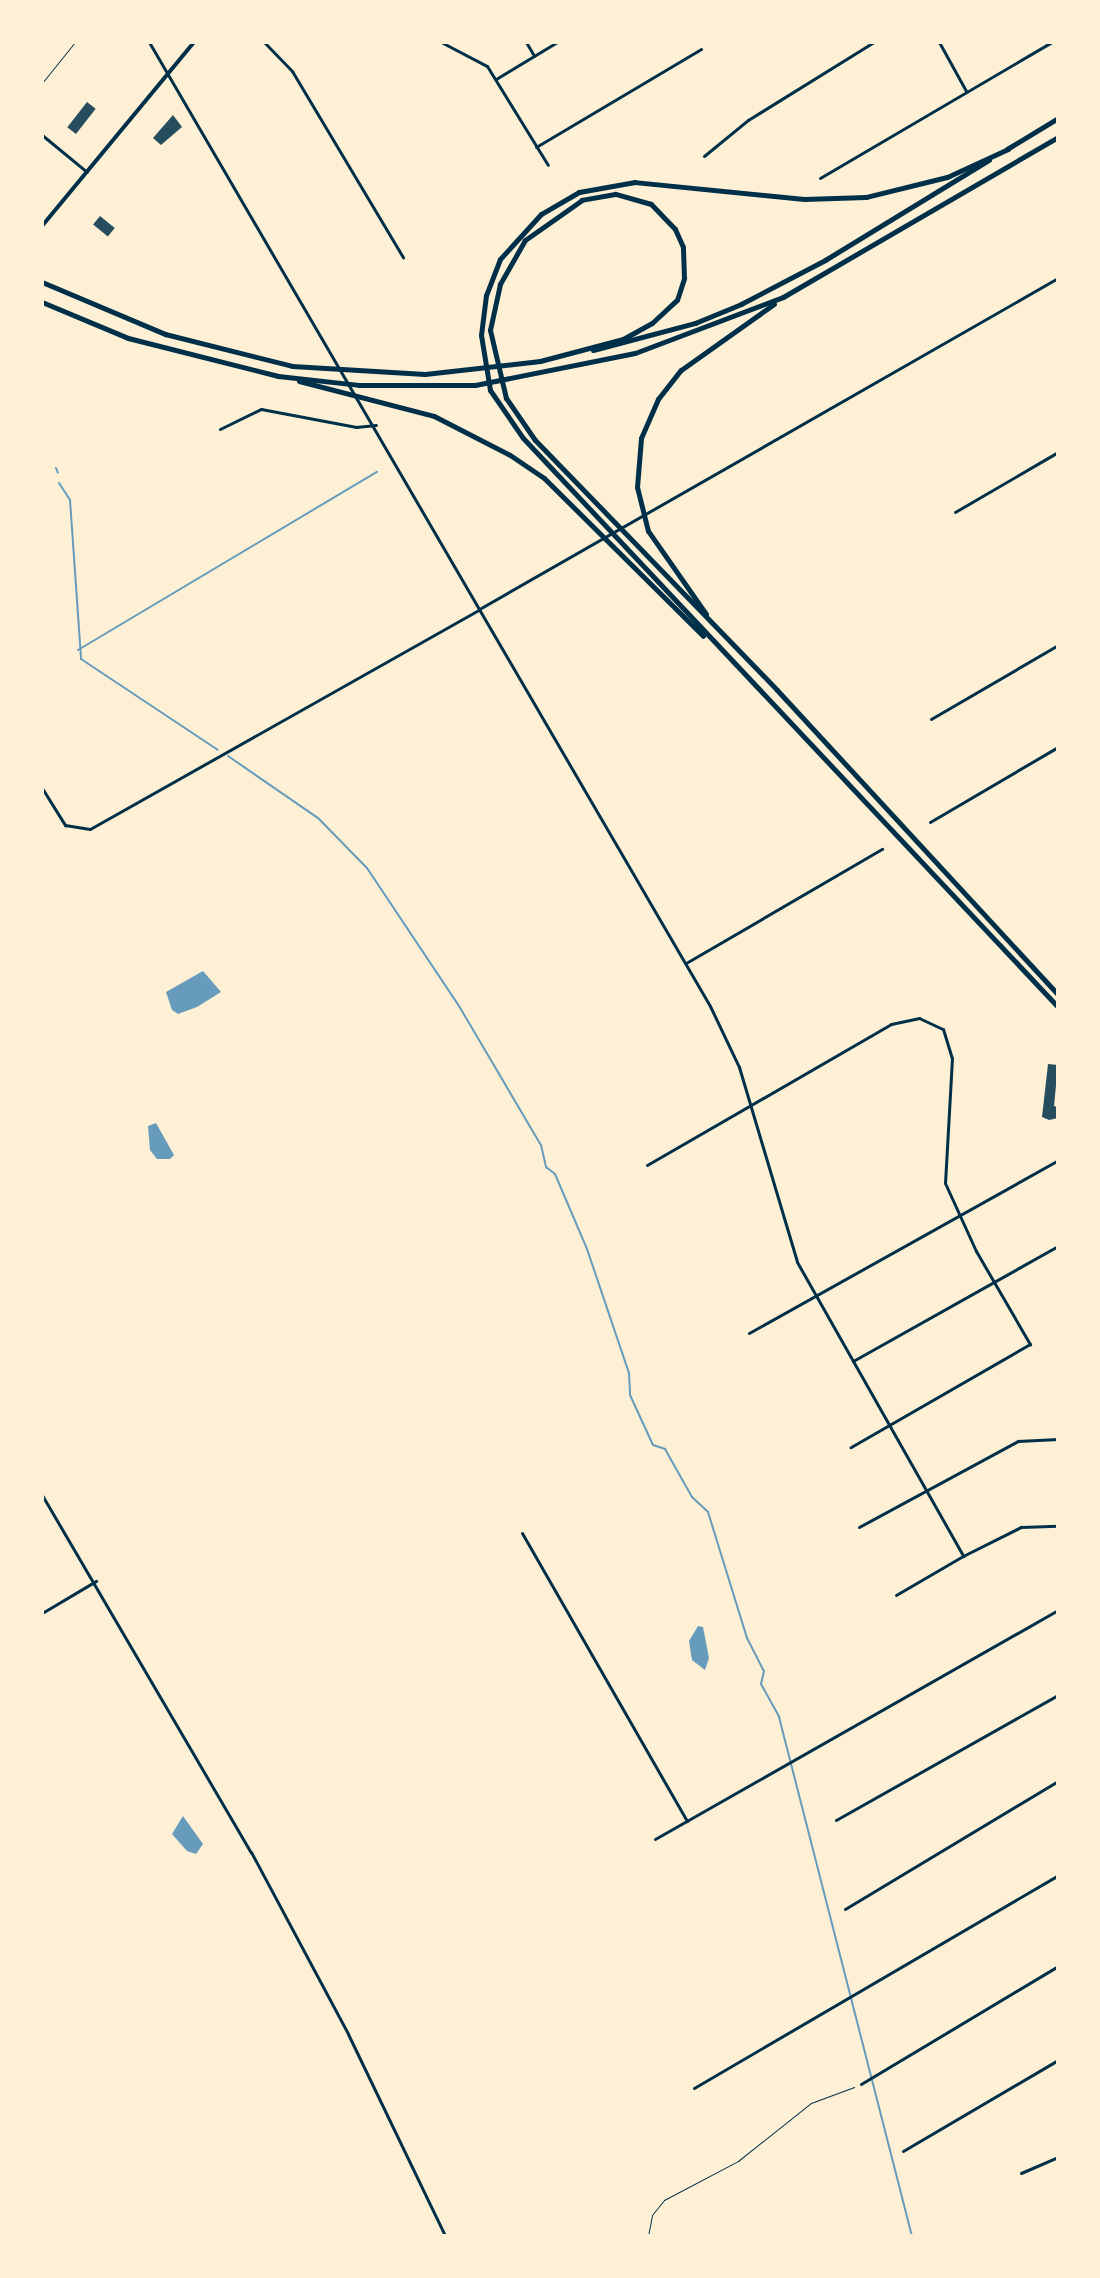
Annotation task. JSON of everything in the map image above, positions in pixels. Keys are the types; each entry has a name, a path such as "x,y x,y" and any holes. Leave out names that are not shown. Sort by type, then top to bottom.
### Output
{"highway":[{"path":"42,282 109,315 210,349 321,369 365,373 473,371 540,361 637,341 741,304 825,260 1058,118"},
{"path":"721,633 648,531 640,505 641,438 662,393 697,356 783,297 1058,137"},
{"path":"1008,149 947,177 856,198 804,199 635,182 579,192 532,221 500,259 486,295 484,354 495,401 540,458 1058,1007"},
{"path":"540,361 623,339 652,323 677,300 684,278 683,247 675,229 651,204 629,196 601,195 540,225 518,251 500,284 490,330 493,356 506,398 535,440 721,633 1058,994"},
{"path":"278,376 372,386 475,385 574,369 666,343 783,297"},
{"path":"42,302 128,338 380,399 446,421 490,443 544,478 747,678"}],"main road":[{"path":"42,226 194,42"}],"street":[{"path":"149,42 376,425 546,728 686,963 734,1055 787,1237 816,1298 963,1556"},
{"path":"264,42 292,71 403,257"},
{"path":"441,42 477,57 496,79 548,165"},
{"path":"526,42 534,56"},
{"path":"496,79 557,42"},
{"path":"704,156 758,113 874,42"},
{"path":"939,42 967,92"},
{"path":"820,178 1052,42"},
{"path":"536,147 701,49"},
{"path":"42,135 87,172"},
{"path":"42,788 65,825 90,829 1058,278"},
{"path":"220,429 261,409 356,427 376,425"},
{"path":"955,512 1058,452"},
{"path":"931,719 1058,645"},
{"path":"930,822 1058,747"},
{"path":"686,963 882,849"},
{"path":"647,1165 891,1024 915,1018 936,1023 951,1049 944,1172 960,1216 1029,1340 1026,1351 851,1447"},
{"path":"749,1333 1058,1160"},
{"path":"853,1361 1058,1246"},
{"path":"859,1527 1018,1441 1058,1439"},
{"path":"42,1495 96,1581 307,1955 445,2236"},
{"path":"896,1595 1021,1527 1058,1526"},
{"path":"522,1533 687,1821"},
{"path":"42,1613 96,1581"},
{"path":"655,1839 1058,1610"},
{"path":"836,1820 1058,1695"},
{"path":"845,1909 1058,1781"},
{"path":"694,2088 1058,1875"},
{"path":"861,2084 1058,1966"},
{"path":"903,2151 1058,2060"},
{"path":"1021,2173 1058,2157"}],"lane":[{"path":"42,83 75,42"}],"path":[{"path":"648,2236 652,2215 664,2200 738,2161 811,2103 861,2084"}],"water":[{"path":"203,971 221,992 197,1007 178,1014 172,1010 166,992"},
{"path":"156,1123 174,1155 170,1159 157,1159 150,1150 148,1126"},
{"path":"698,1626 703,1627 709,1658 705,1670 692,1660 689,1641"},
{"path":"183,1816 203,1844 196,1854 187,1851 172,1834"}],"building":[{"path":"87,102 96,109 76,134 67,127"},
{"path":"173,115 182,127 161,145 153,138"},
{"path":"100,216 115,228 108,237 93,225"},
{"path":"1048,1064 1058,1065 1054,1106 1058,1107 1058,1118 1049,1120 1042,1117"}],"waterway":[{"path":"56,468 58,473"},
{"path":"78,650 377,472"},
{"path":"59,483 70,500 81,659 218,750"},
{"path":"228,756 318,818 367,868 459,1006 541,1145 546,1167 555,1174 587,1249 629,1373 630,1395 653,1445 665,1449 692,1497 708,1512 747,1638 764,1671 761,1684 779,1717 912,2236"}]}
